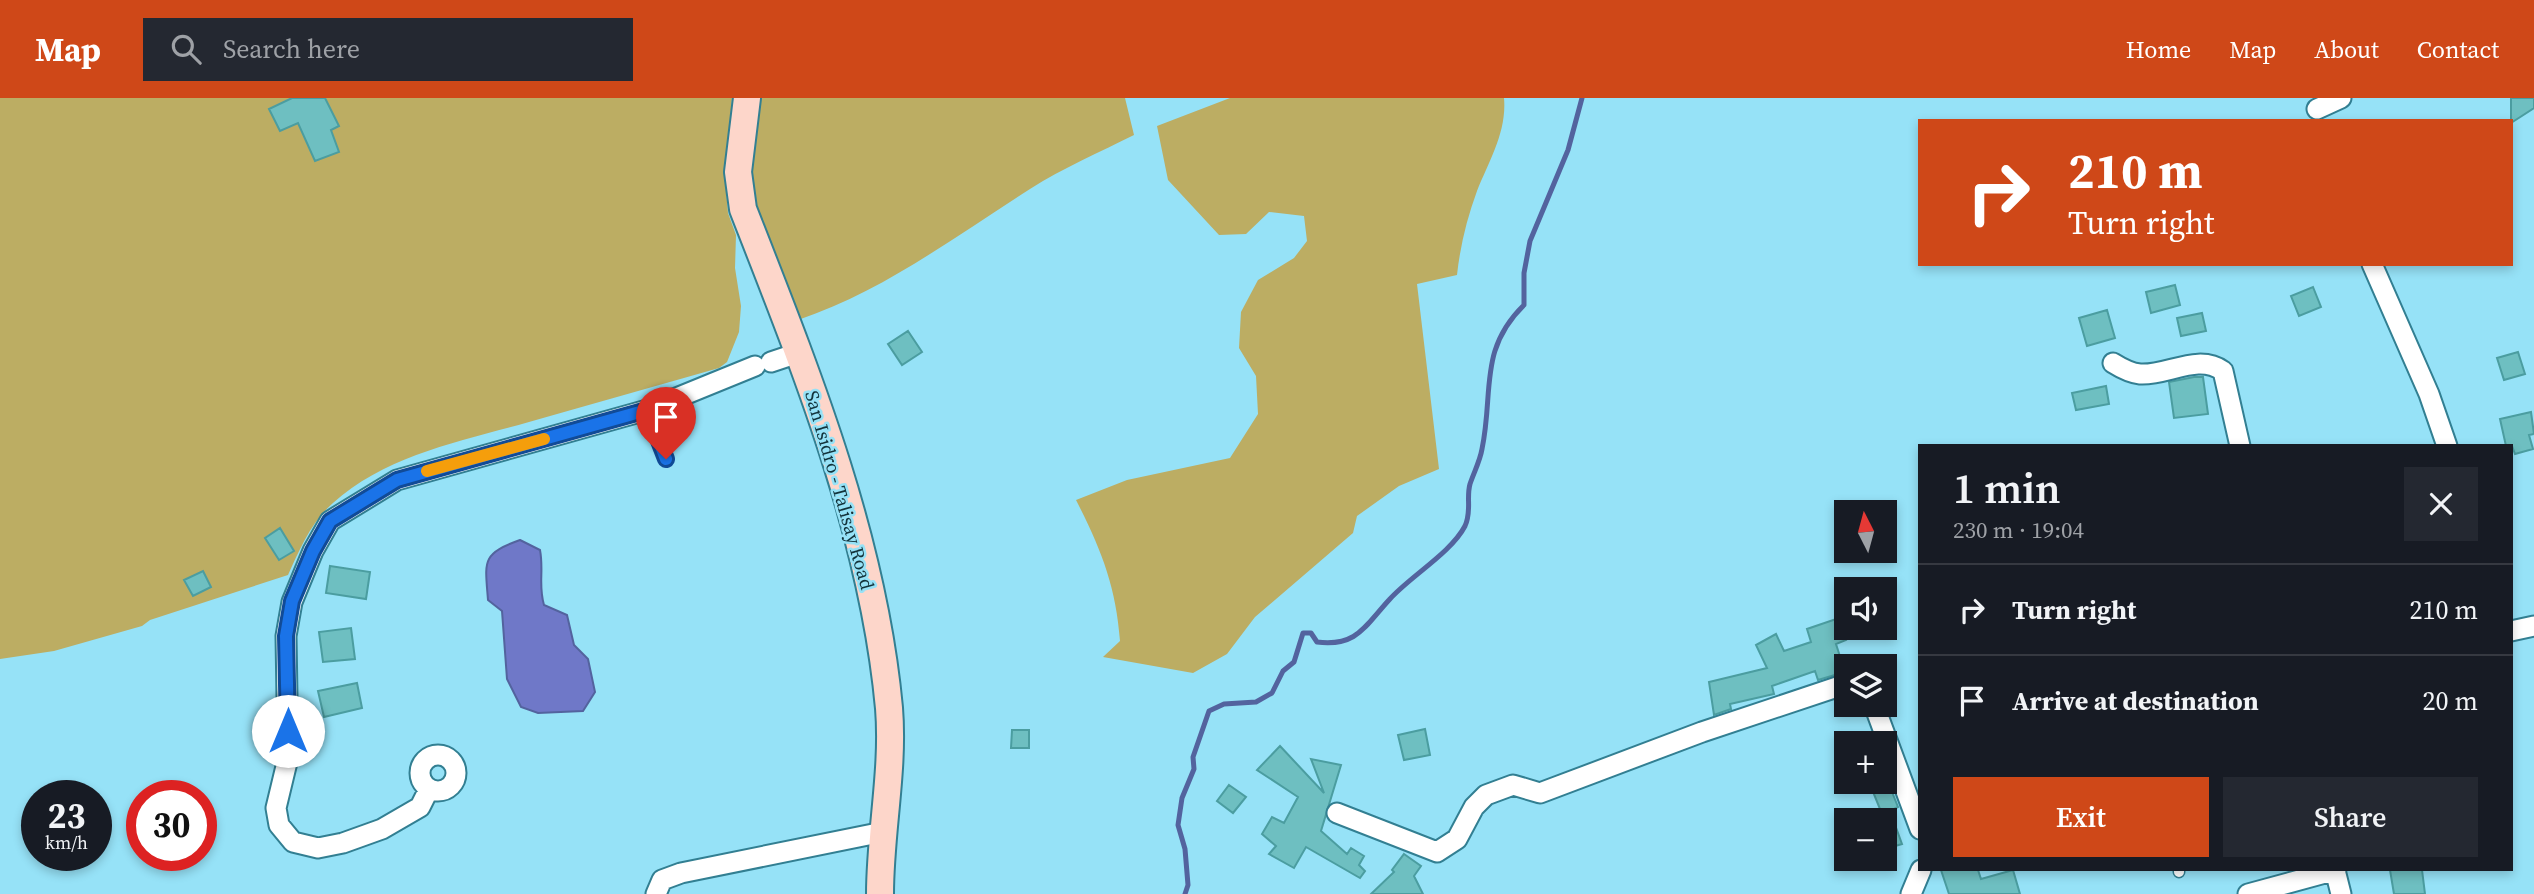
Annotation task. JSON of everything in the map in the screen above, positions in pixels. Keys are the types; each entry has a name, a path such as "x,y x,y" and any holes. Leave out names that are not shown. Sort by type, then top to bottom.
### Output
{"street":[{"name":"San Isidro - Talisay Road","path":"747,98 738,172 739,192 829,442 869,583 889,712 880,894"},
{"path":"2318,109 2341,98"},
{"path":"2373,266 2429,394 2446,444"},
{"path":"429,789 420,807 382,829 343,843 318,848 293,842 279,825 276,808 288,758 286,636 292,601 330,521 397,480 647,410 798,353"},
{"path":"2113,363 2141,374 2205,363 2223,370 2240,444"},
{"path":"2513,631 2534,626"},
{"path":"1337,813 1437,852 1457,839 1474,807 1486,795 1513,785 1540,793 1702,732 1834,688"},
{"path":"1878,717 1918,824"},
{"path":"656,894 662,880 681,873 883,832"},
{"path":"1911,894 1920,871"},
{"path":"2248,894 2332,871"},
{"path":"2336,871 2341,894"}],"lane":[{"path":"647,410 666,459"}],"shaded area":[{"path":"0,98 732,98 725,178 728,213 736,235 735,268 741,306 739,332 727,362 719,368 452,443 401,461 377,473 325,510 307,536 288,575 150,620 142,626 54,651 0,659"},
{"path":"753,98 1125,98 1134,135 1043,181 946,244 860,294 798,320 763,240 745,164"},
{"path":"1230,98 1504,98 1504,111 1496,146 1467,222 1457,275 1417,284 1439,469 1399,486 1357,516 1353,533 1255,617 1227,654 1193,673 1103,657 1120,641 1115,603 1100,552 1076,500 1127,480 1230,458 1258,414 1256,376 1239,348 1241,312 1258,280 1294,258 1307,241 1304,216 1269,212 1246,234 1219,235 1168,180 1157,126"}],"water":[{"path":"520,540 540,550 544,605 567,615 574,645 588,659 595,692 583,711 538,713 521,707 507,679 502,611 488,600 486,576 488,561 492,555"}],"building":[{"path":"292,98 325,98 339,126 331,130 339,152 315,161 298,123 280,131 269,109"},
{"path":"2511,98 2534,98 2534,108 2513,122"},
{"path":"2175,285 2180,305 2151,313 2146,292"},
{"path":"2313,287 2321,307 2299,316 2291,296"},
{"path":"2107,310 2115,338 2087,346 2079,318"},
{"path":"2202,313 2206,331 2181,336 2177,318"},
{"path":"908,331 922,352 902,365 888,344"},
{"path":"2518,352 2525,374 2504,380 2497,358"},
{"path":"2203,377 2208,414 2174,418 2169,382"},
{"path":"2106,386 2109,404 2076,410 2072,393"},
{"path":"2531,412 2534,434 2529,435 2533,449 2515,454 2513,444 2506,444 2500,419"},
{"path":"280,528 294,551 279,560 265,538"},
{"path":"330,566 370,572 366,599 326,593"},
{"path":"203,571 211,587 193,596 184,580"},
{"path":"1834,620 1834,640 1846,640 1836,644 1839,654 1834,654 1834,675 1818,680 1815,671 1772,686 1774,694 1730,704 1731,709 1714,715 1709,682 1767,668 1756,645 1776,634 1784,651 1811,642 1807,629"},
{"path":"351,628 355,659 323,662 319,632"},
{"path":"357,683 362,708 324,717 318,691"},
{"path":"1425,729 1430,755 1404,760 1398,735"},
{"path":"1012,730 1029,730 1029,748 1011,748"},
{"path":"1280,746 1324,793 1311,759 1341,765 1321,831 1347,854 1351,848 1364,856 1359,865 1365,871 1360,878 1306,847 1294,868 1269,854 1276,846 1262,834 1272,817 1284,823 1298,797 1257,770"},
{"path":"1229,785 1246,797 1233,813 1217,801"},
{"path":"1874,794 1893,794 1898,807 1880,808"},
{"path":"1897,830 1902,844 1897,845"},
{"path":"1404,854 1421,866 1414,876 1423,894 1371,894 1394,872 1392,870"},
{"path":"1941,871 1978,871 1981,879 2013,871 2020,894 1949,894"},
{"path":"2390,871 2422,871 2425,894 2394,894"}],"waterway":[{"path":"1185,894 1188,885 1185,849 1178,825 1182,798 1194,769 1193,757 1209,711 1224,704 1256,702 1272,693 1283,671 1294,662 1303,633 1311,633 1317,642 1331,643 1359,633 1397,591 1450,546 1465,526 1470,484 1482,449 1494,355 1509,322 1524,305 1524,273 1530,241 1568,150 1582,98"}],"slow traffic":[{"path":"427,471 544,439"}],"route":[{"path":"288,731 286,636 292,601 313,551 330,521 397,480 647,410 666,459"}]}
